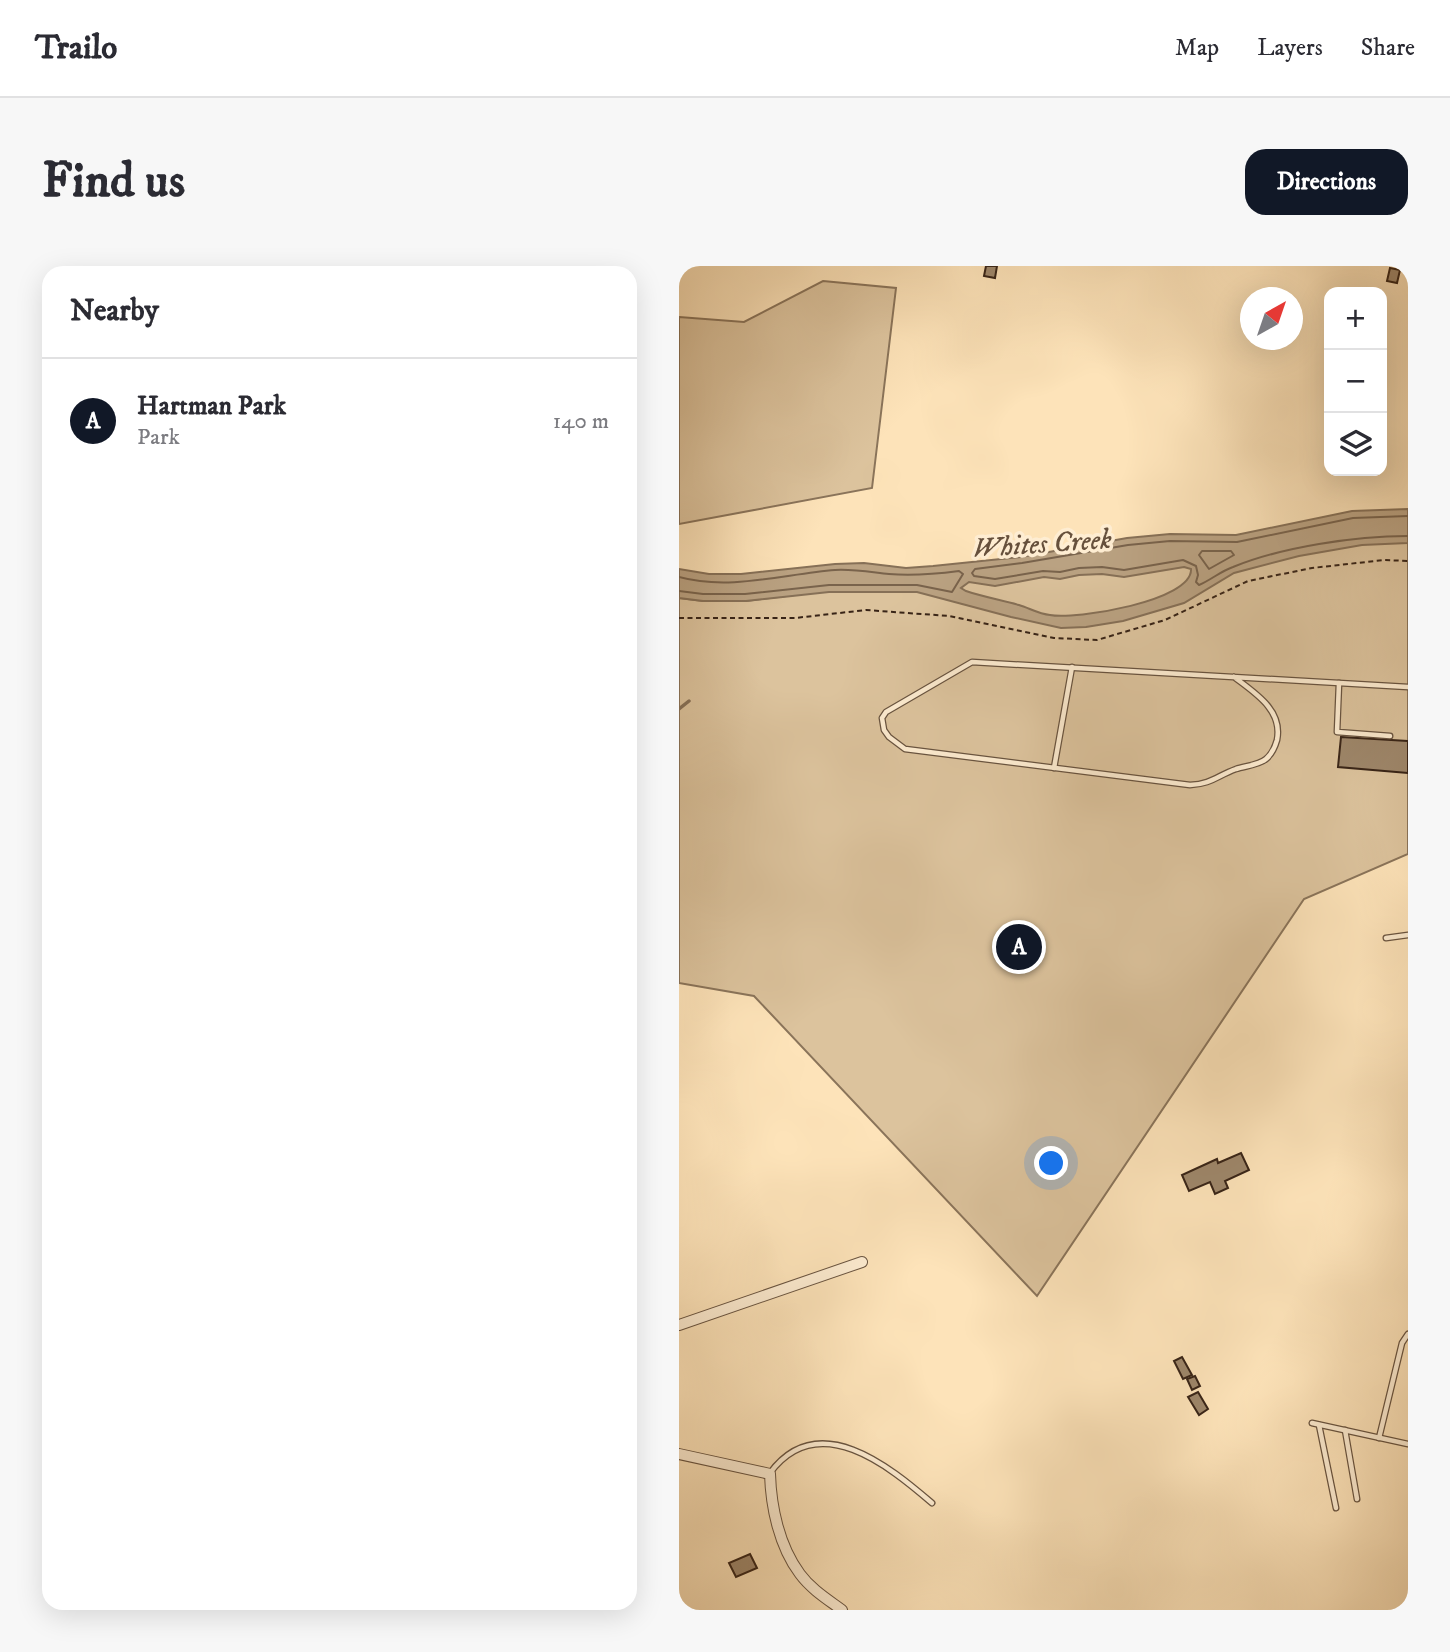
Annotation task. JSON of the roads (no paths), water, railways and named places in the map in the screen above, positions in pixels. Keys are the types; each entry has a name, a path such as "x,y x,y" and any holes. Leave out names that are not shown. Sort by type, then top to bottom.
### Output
{"street":[{"path":"679,1325 862,1262"},
{"path":"679,1454 770,1474 771,1502 793,1563 800,1575 817,1592 842,1610"}],"lane":[{"path":"1234,677 1262,698 1273,711 1279,732 1276,746 1265,761 1233,770 1206,784 1190,785 905,749 889,737 882,725 883,718 894,707 972,662 1072,667 1408,687"},
{"path":"1054,768 1072,667"},
{"path":"1339,683 1337,732 1390,736"},
{"path":"1386,938 1408,936"},
{"path":"1379,1438 1402,1343 1408,1334"},
{"path":"1312,1423 1408,1444"},
{"path":"1319,1425 1336,1508"},
{"path":"1345,1430 1357,1499"},
{"path":"770,1474 781,1459 798,1448 824,1443 858,1450 896,1472 932,1503"}],"water":[{"path":"1408,509 1408,543 1362,545 1299,556 1234,573 1184,603 1123,621 1086,627 1061,628 917,592 829,592 746,601 679,598 679,569 709,574 741,574 835,564 864,563 906,568 933,566 1021,557 1127,538 1170,534 1236,535 1352,511","holes":["1184,567 1191,569 1187,580 1154,599 1106,611 1063,616 1046,614 961,588 969,582 995,586 1044,577 1060,579 1102,574 1124,577"]}],"waterway":[{"path":"679,709 689,701"}],"place":[{"name":"Hartman Park","path":"1019,947"}],"water label":[{"name":"Whites Creek","path":"1042,544"}]}
